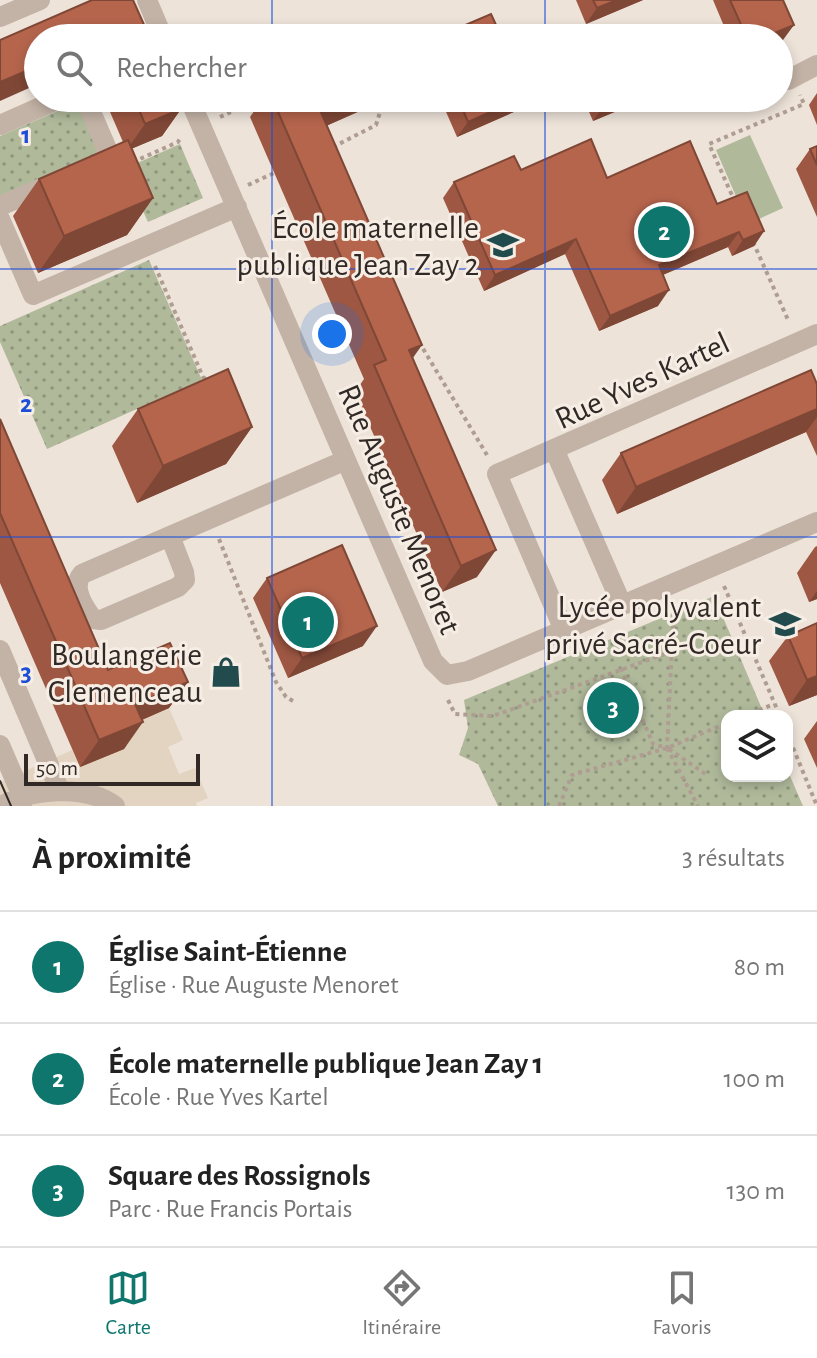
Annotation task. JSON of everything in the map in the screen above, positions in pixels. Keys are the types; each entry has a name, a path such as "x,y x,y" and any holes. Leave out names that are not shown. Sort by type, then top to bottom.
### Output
{"street":[{"path":"0,16 40,0"},
{"path":"147,0 157,24"},
{"path":"793,77 817,65"},
{"path":"0,125 29,112"},
{"path":"0,206 103,162 107,149 91,112"},
{"name":"Rue Auguste Menoret","path":"195,112 433,661 447,675 468,671 564,630"},
{"path":"0,219 33,295 237,207"},
{"name":"Rue Yves Kartel","path":"622,605 554,449 808,338"},
{"path":"554,449 497,474 564,630 817,522"},
{"path":"170,536 185,580 178,587 101,620 93,619 76,587 77,579 82,574 209,519 346,460"},
{"path":"0,650 60,791"},
{"path":"0,745 22,801"},
{"path":"1,806 60,791 97,797 115,806"}],"path":[{"path":"793,84 804,104 793,109"},
{"path":"215,118 233,112"},
{"path":"322,152 376,125 380,112"},
{"path":"740,213 709,144 785,112"},
{"path":"123,167 178,142 187,129"},
{"path":"246,186 274,173"},
{"path":"752,240 808,338"},
{"path":"146,246 203,377 214,385"},
{"path":"310,332 339,320"},
{"path":"417,336 497,474"},
{"path":"209,519 232,566 248,615 276,682 286,697 293,701"},
{"path":"715,565 777,710"},
{"path":"675,583 667,748 698,806"},
{"path":"448,700 455,714 493,716 673,651"},
{"path":"621,668 653,744 667,748 707,775"},
{"path":"759,710 774,704"},
{"path":"559,806 572,775 667,748 721,726"},
{"path":"793,748 817,806"}],"green space":[{"path":"55,112 82,112 100,155 0,197 0,136"},
{"path":"750,135 783,208 748,224 716,150"},
{"path":"180,144 203,198 148,222 124,169"},
{"path":"149,260 202,380 47,449 0,342 0,326"},
{"path":"714,596 762,710 721,710 721,782 793,782 803,806 498,806 478,764 459,755 468,728 464,700"}],"shaded area":[{"path":"169,708 183,740 168,747 179,774 195,768 208,798 196,803 197,806 0,806 0,782 72,750 80,767 116,731"}],"building":[{"path":"92,0 133,0 144,24 37,24"},
{"path":"593,0 617,0 597,8"},
{"path":"730,0 783,0 794,25 793,24 741,24"},
{"path":"491,14 496,24 468,24"},
{"path":"24,30 24,72 0,82 0,40"},
{"path":"140,112 174,112 145,124"},
{"path":"278,112 321,112 422,345 409,350 496,550 461,566 374,365 386,360"},
{"path":"464,112 490,112 468,122"},
{"path":"591,139 607,178 690,141 717,204 747,192 764,231 743,240 739,232 659,265 669,290 610,316 576,239 495,275 454,182 514,156 521,170"},
{"path":"128,140 153,198 64,236 39,179"},
{"path":"817,146 817,165 810,149"},
{"path":"228,369 252,427 163,466 138,409"},
{"path":"811,370 817,384 817,409 636,487 621,453"},
{"path":"0,419 108,670 170,643 188,682 135,704 143,722 99,740 0,513"},
{"path":"342,545 377,626 302,658 267,578"},
{"path":"817,623 817,676 807,680 788,636"}],"tram line":[{"path":"0,781 11,806"}],"place":[{"name":"École maternelle publique Jean Zay 1","path":"664,232"},
{"name":"École maternelle publique Jean Zay 2","path":"503,245"},
{"name":"Église Saint-Étienne","path":"308,622"},
{"name":"Lycée polyvalent privé Sacré-Coeur","path":"785,624"},
{"name":"Boulangerie Clemenceau","path":"226,672"},
{"name":"Square des Rossignols","path":"613,708"}]}
